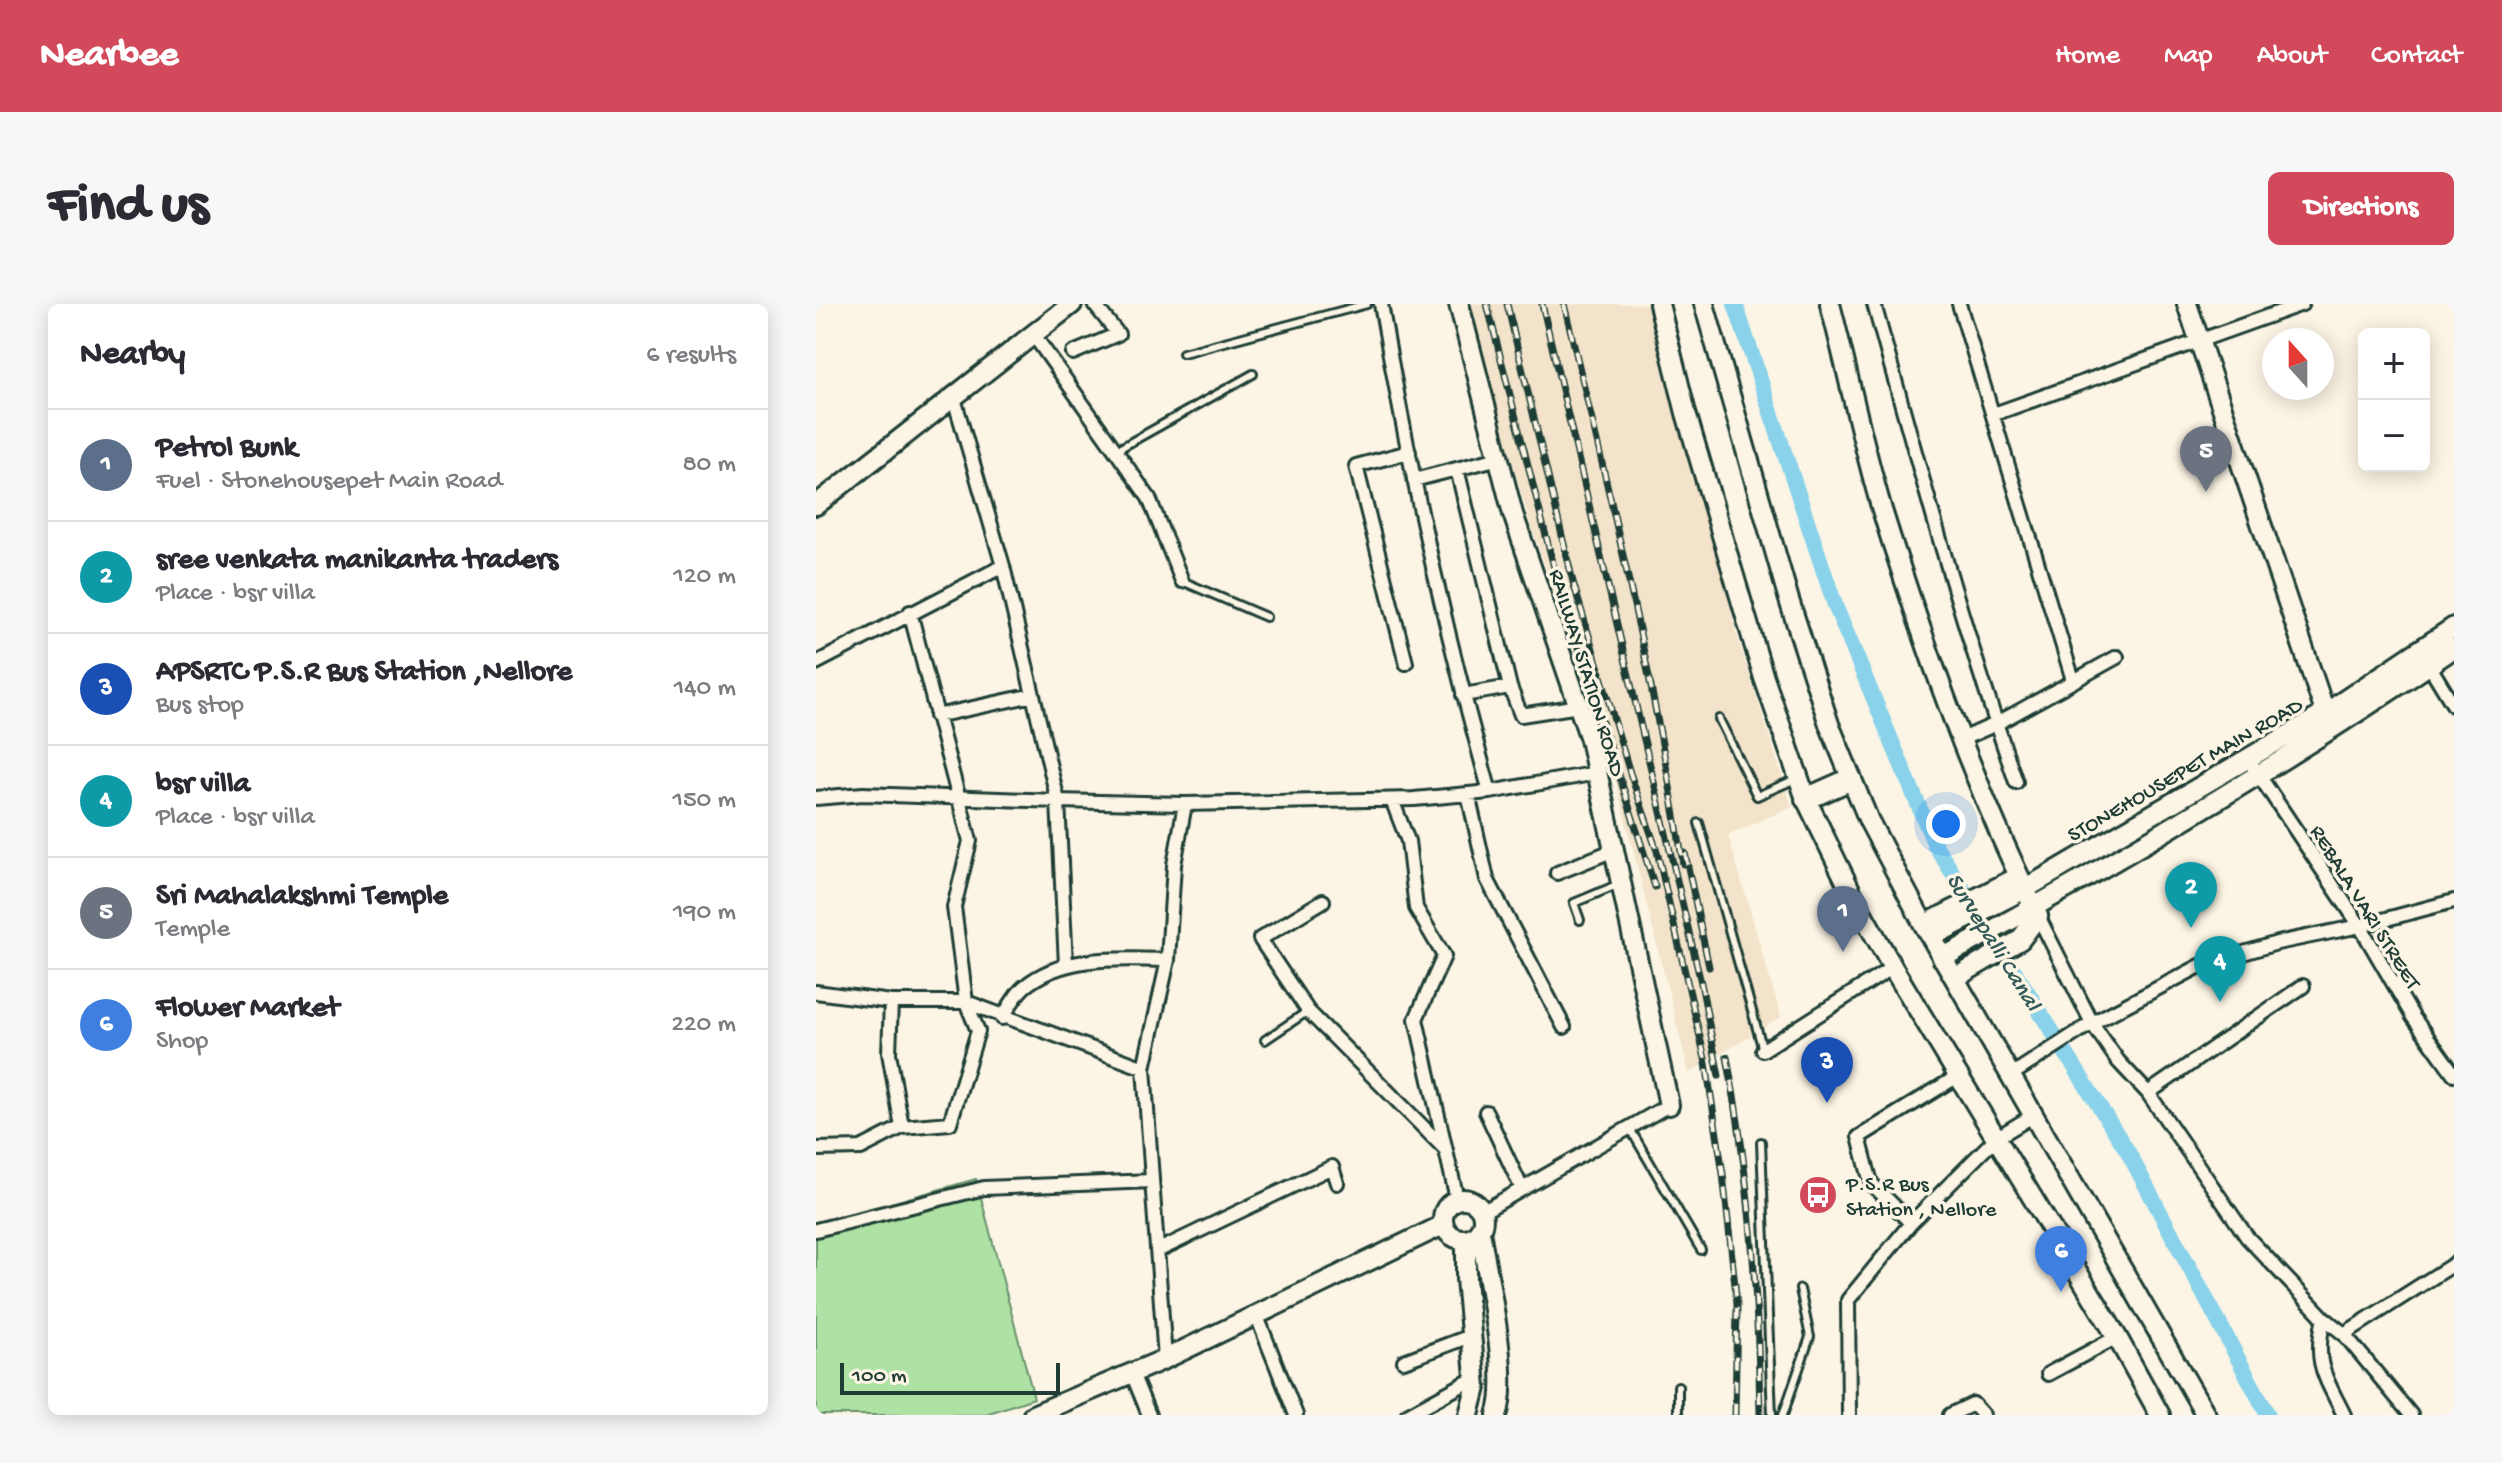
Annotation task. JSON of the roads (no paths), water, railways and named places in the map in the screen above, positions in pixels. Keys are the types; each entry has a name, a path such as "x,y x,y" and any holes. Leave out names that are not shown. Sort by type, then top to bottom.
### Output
{"main road":[{"path":"816,505 1072,304"},
{"name":"RAILWAY STATION ROAD","path":"1459,304 1513,514 1579,706 1597,773 1669,1105"},
{"path":"1659,304 1686,413 1755,648 1806,799 1858,906 1893,967 2117,1337 2160,1415"},
{"path":"1704,304 1789,600 1829,724 1869,821 1935,927 1942,958 1961,975 2011,1075 2206,1415"},
{"path":"1830,304 1882,508 1960,740 2019,887 2036,912"},
{"path":"2187,304 2328,722"},
{"name":"STONEHOUSEPET MAIN ROAD","path":"1935,927 2019,887 2248,759 2328,722 2454,627"},
{"path":"1942,958 2013,919 2036,912 2259,776 2328,722 2454,648"},
{"path":"1806,799 1851,779"},
{"path":"1935,927 1994,887 2019,887"},
{"path":"1961,975 2020,940 2036,912"},
{"path":"1469,1415 1476,1387 1466,1279 1473,1236 1484,1211 1469,1199 1457,1199 1442,1214 1443,1225 1452,1237 1473,1236"},
{"path":"1043,1413 1165,1359 1443,1225"},
{"path":"1473,1236 1497,1329 1500,1375 1497,1415"}],"street":[{"path":"1073,353 1118,334 1094,304"},
{"path":"1381,304 1414,480 1463,695 1490,792"},
{"path":"1874,304 1913,445 2016,782"},
{"path":"1959,304 2073,680"},
{"path":"1994,414 2302,304"},
{"path":"1033,334 1149,498 1182,581"},
{"path":"953,395 1003,566 1058,801 1066,965"},
{"path":"1406,663 1356,466 1409,452"},
{"path":"1414,480 1499,458"},
{"path":"1457,469 1510,687 1521,715 1579,706"},
{"path":"816,663 1003,566"},
{"path":"816,1149 861,1148 902,1127 950,1123 978,1031 966,1002 954,907 970,841 910,612"},
{"path":"1960,740 1996,724 2117,657"},
{"path":"2429,665 2454,706"},
{"path":"1463,695 1510,687"},
{"path":"936,716 1033,695"},
{"name":"REBALA VARI STREET","path":"2248,759 2360,926 2413,1017 2454,1074"},
{"path":"816,798 863,794 1185,804 1392,800 1490,792 1597,773"},
{"path":"1468,794 1487,879 1564,1027"},
{"path":"1392,800 1408,841 1416,908 1444,956 1416,1019 1457,1199"},
{"path":"1165,1359 1144,1068 1163,994 1174,865 1185,804"},
{"path":"1557,873 1614,850"},
{"path":"1323,901 1260,939 1308,1011 1446,1150"},
{"path":"2011,1075 2092,1023 2200,966 2277,943 2360,926 2454,901"},
{"path":"2036,912 2092,1023 2118,1061 2148,1093 2247,1237 2324,1318 2344,1334 2411,1415"},
{"path":"1002,1018 1022,989 1041,975 1066,965 1113,959 1168,960"},
{"path":"1763,1050 1893,967"},
{"path":"2148,1093 2303,986"},
{"path":"816,992 891,1002 966,1002 1002,1018 1144,1068"},
{"path":"891,1002 889,1053 902,1127"},
{"path":"1911,1223 1871,1183 1859,1137 1958,1076"},
{"path":"1484,1211 1669,1105"},
{"path":"1486,1112 1522,1189"},
{"path":"1849,1415 1848,1300 1911,1223 1996,1138 2034,1115"},
{"path":"1157,1251 1332,1167 1337,1183"},
{"path":"816,1230 984,1188 1152,1181"},
{"path":"2344,1334 2454,1264"},
{"path":"1256,1314 1296,1415"},
{"path":"2324,1318 2319,1361 2344,1415"},
{"path":"1404,1361 1473,1335"},
{"path":"2048,1374 2117,1337"},
{"path":"1132,1373 1149,1415"},
{"path":"1407,1415 1475,1378"},
{"path":"1950,1415 1973,1404 1983,1415"}],"lane":[{"path":"1183,353 1367,304"},
{"path":"1115,451 1253,374"},
{"path":"1182,581 1266,617"},
{"path":"1719,719 1757,796 1799,778"},
{"path":"1699,823 1763,1050"},
{"path":"1580,920 1574,903 1621,883"},
{"path":"1265,1040 1308,1011"},
{"path":"1629,1127 1701,1250"},
{"path":"1761,1142 1772,1415"},
{"path":"1783,1415 1810,1337 1800,1289"},
{"path":"1678,1386 1678,1415"}],"waterway":[{"name":"Survepalli Canal","path":"1735,304 1836,608 1935,845 2128,1152 2268,1415"}],"railway":[{"path":"1487,304 1560,591 1655,887"},
{"path":"1507,304 1573,582 1630,773 1657,851 1706,1063 1723,1174 1737,1304 1735,1415"},
{"path":"1542,304 1701,983 1719,1076"},
{"path":"1564,304 1644,653 1683,864"},
{"path":"1685,853 1709,967"},
{"path":"1727,1057 1742,1146 1751,1235 1760,1415"}],"place":[{"name":"Sri Mahalakshmi Temple","path":"2206,492"},
{"name":"sree venkata manikanta traders","path":"2191,928"},
{"name":"Petrol Bunk","path":"1843,952"},
{"name":"bsr villa","path":"2220,1002"},
{"name":"APSRTC P.S.R Bus Station ,Nellore","path":"1827,1103"},
{"name":"P.S.R Bus Station , Nellore","path":"1818,1195"},
{"name":"Flower Market","path":"2061,1292"}]}
